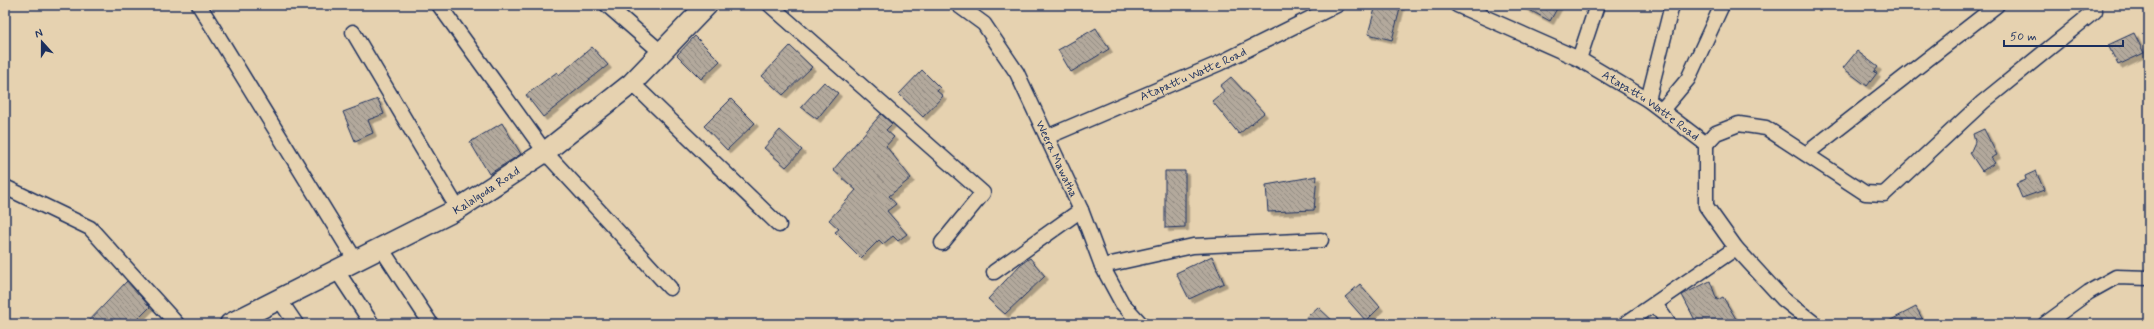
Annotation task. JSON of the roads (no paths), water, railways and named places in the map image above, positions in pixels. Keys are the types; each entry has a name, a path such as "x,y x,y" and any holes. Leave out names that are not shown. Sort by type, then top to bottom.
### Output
{"street":[{"path":"199,5 356,261"},
{"path":"439,5 545,152 670,288"},
{"path":"607,5 662,53"},
{"name":"Kalalgoda Road","path":"230,324 458,209 545,152 632,83 707,5"},
{"path":"770,5 983,193 942,243"},
{"name":"Weera Mawatha","path":"958,5 984,24 1013,67 1081,210 1102,266 1122,304 1141,324"},
{"name":"Atapattu Watte Road","path":"1047,137 1220,63 1337,5"},
{"name":"Atapattu Watte Road","path":"1457,5 1579,59 1648,100 1706,144 1706,206 1736,248 1784,299 1815,324"},
{"path":"1579,59 1597,5"},
{"path":"1648,100 1672,5"},
{"path":"1662,110 1688,80 1722,5"},
{"path":"1806,154 1997,5"},
{"path":"1706,144 1716,133 1739,124 1766,128 1865,193 1884,194 1983,102 2095,11"},
{"path":"353,32 458,209"},
{"path":"632,83 779,225"},
{"path":"5,186 90,228 177,324"},
{"path":"994,272 1081,210"},
{"path":"1102,266 1193,246 1321,240"},
{"path":"381,248 431,324"},
{"path":"1626,324 1736,248"},
{"path":"337,271 372,324"},
{"path":"2045,324 2089,292 2116,277 2149,278"},
{"path":"279,299 296,324"},
{"path":"1655,304 1669,324"}]}
